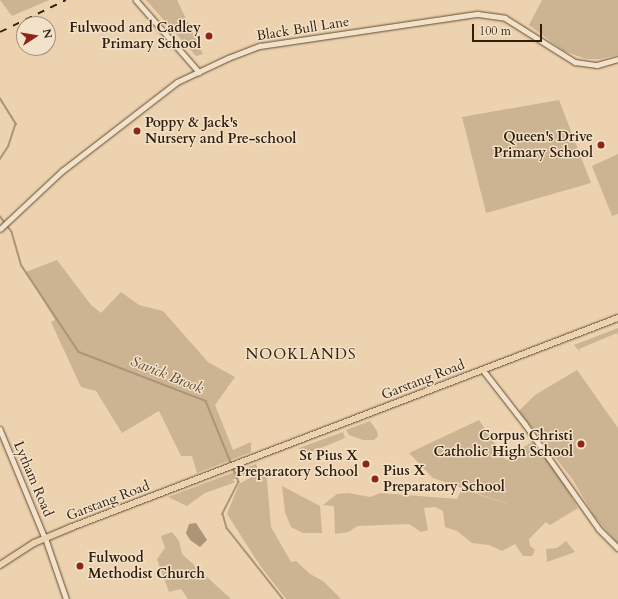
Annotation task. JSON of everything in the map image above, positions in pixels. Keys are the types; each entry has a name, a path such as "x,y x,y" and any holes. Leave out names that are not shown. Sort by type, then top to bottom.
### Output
{"highway":[{"name":"Garstang Road","path":"0,565 45,538 618,318"}],"main road":[{"path":"45,538 66,599"}],"street":[{"path":"136,0 199,72"},
{"name":"Black Bull Lane","path":"2,228 87,150 177,82 260,46 478,14 511,21 575,62 597,64 618,59"},
{"path":"483,370 526,424 599,529 618,548"},
{"name":"Lytham Road","path":"0,429 45,538"}],"shaded area":[{"path":"0,0 49,0 12,16"},
{"path":"146,0 177,0 203,54 196,56"},
{"path":"542,0 618,0 618,55 600,59 586,59 564,51 529,25"},
{"path":"559,100 591,183 486,213 462,117"},
{"path":"618,154 618,214 612,216 592,166"},
{"path":"57,260 91,305 101,313 121,292 139,305 163,311 208,362 235,377 215,405 233,450 251,442 251,452 197,473 192,456 181,456 159,411 122,433 96,391 81,387 51,322 55,320 26,272"},
{"path":"618,328 618,336 617,333 579,349 580,352 574,345"},
{"name":"Corpus Christi Catholic High School","path":"577,370 618,428 618,544 594,516 573,480 519,411 535,395"},
{"path":"479,420 506,460 533,441 562,480 578,508 550,525 546,522 529,539 530,546 535,550 532,556 523,556 515,544 502,551 489,545 472,543 457,531 445,527 443,511 435,507 424,508 428,530 421,532 409,524 358,526 348,532 335,534 334,506 323,505 337,494 348,493 370,497 381,493 457,499 462,489 519,508 433,478 409,453"},
{"path":"370,421 377,431 378,436 374,440 363,440 349,435 346,430"},
{"path":"343,432 345,438 304,455 299,448"},
{"path":"256,464 258,470 232,480 236,482 205,493 187,506 168,497"},
{"path":"266,469 271,527 291,562 296,561 310,574 323,581 341,599 286,599 261,567 227,514 239,484"},
{"path":"282,486 320,506 322,533 303,533 291,527 285,512"},
{"path":"196,523 207,540 200,547 190,540 186,533 189,524"},
{"path":"172,532 179,541 182,554 231,599 188,599 181,589 169,592 157,559 165,548 161,536"},
{"path":"566,541 575,552 547,562 546,549 557,548"}],"waterway":[{"name":"Savick Brook","path":"0,98 16,124 9,146 0,160"},
{"name":"Savick Brook","path":"0,216 12,232 22,266 79,352 206,401 232,465"},
{"name":"Savick Brook","path":"233,468 239,482 223,514 227,528 283,599"}],"railway":[{"path":"0,32 66,0"}],"place":[{"name":"Fulwood and Cadley Primary School","path":"209,36"},
{"name":"Poppy & Jack's Nursery and Pre-school","path":"137,131"},
{"name":"Queen's Drive Primary School","path":"601,145"},
{"name":"Corpus Christi Catholic High School","path":"581,444"},
{"name":"St Pius X Preparatory School","path":"366,464"},
{"name":"Pius X Preparatory School","path":"375,479"},
{"name":"Fulwood Methodist Church","path":"80,566"}],"district":[{"name":"NOOKLANDS","path":"301,355"}]}
